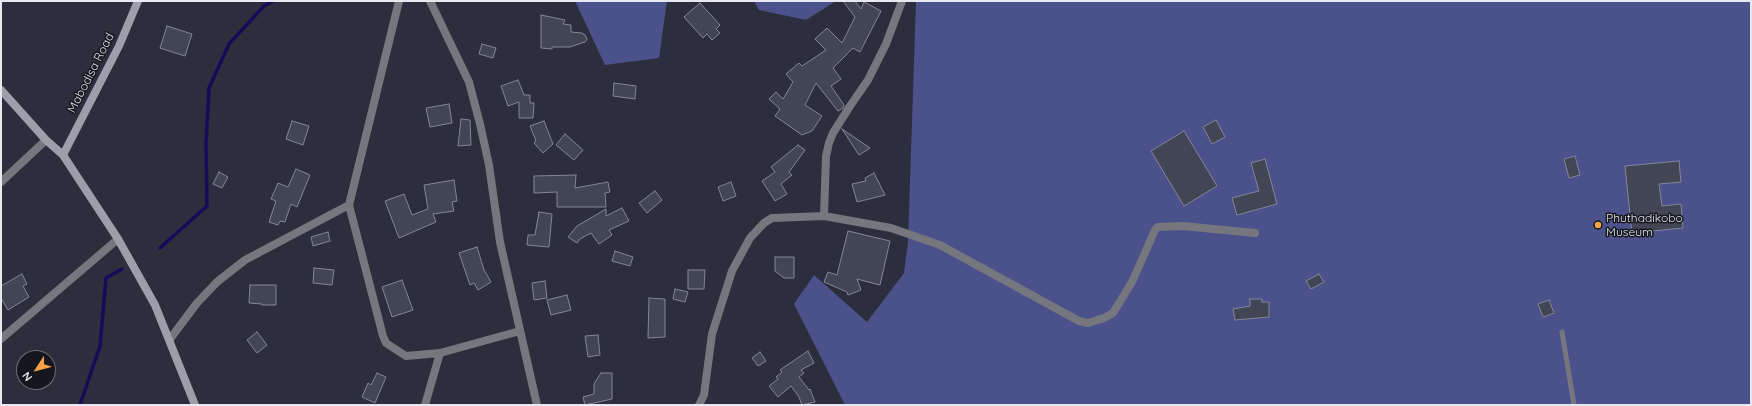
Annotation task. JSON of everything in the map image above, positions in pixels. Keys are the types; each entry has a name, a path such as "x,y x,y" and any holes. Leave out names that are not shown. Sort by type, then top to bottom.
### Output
{"street":[{"name":"Mabodisa Road","path":"63,155 119,46 138,1"},
{"path":"398,1 349,205 382,336 386,342 406,356 440,353 520,331"},
{"path":"430,1 469,82 480,124 488,165 500,242 537,405"},
{"path":"824,216 826,156 829,143 833,133 868,80 886,44 902,1"},
{"path":"1,90 46,140 63,155 118,239 155,305 170,339 195,405"},
{"path":"1,182 46,140"},
{"path":"170,339 197,303 217,282 245,260 349,205"},
{"path":"699,405 704,395 712,334 732,271 750,238 764,223 772,218 824,216 891,228 940,245 1079,322 1088,322 1104,318 1113,313 1132,282 1155,230 1158,227 1183,226 1255,233"},
{"path":"1,339 118,239"},
{"path":"425,405 440,353"}],"lane":[{"path":"1562,332 1574,405"}],"shaded area":[{"path":"575,1 667,1 659,58 605,65"},
{"path":"754,1 836,1 806,20 759,10"},
{"path":"916,1 1751,1 1751,405 845,405 794,304 814,275 867,322 904,273 908,242"}],"building":[{"path":"843,1 855,1 861,9 864,2 881,11 860,52 853,48 833,68 841,79 831,86 844,105 843,108 838,111 816,83 805,105 822,116 812,131 802,135 775,116 780,109 769,99 776,92 783,99 793,82 786,74 799,63 802,66 826,50 815,39 827,28 842,43 855,17"},
{"path":"700,3 720,25 716,29 720,33 712,40 707,34 703,38 684,17"},
{"path":"541,15 565,20 563,24 571,25 571,32 582,33 587,39 585,42 570,47 552,47 552,49 541,48"},
{"path":"167,26 192,34 185,56 160,48"},
{"path":"482,44 496,48 493,58 479,54"},
{"path":"518,80 524,95 530,95 530,103 534,103 533,118 519,118 519,102 508,106 501,86"},
{"path":"614,83 636,86 635,99 613,96"},
{"path":"449,104 452,123 430,127 426,108"},
{"path":"461,119 470,120 471,145 458,146"},
{"path":"1216,120 1225,137 1212,144 1203,127"},
{"path":"292,121 309,126 303,145 286,139"},
{"path":"544,121 553,144 543,153 534,143 536,141 530,126"},
{"path":"842,129 870,148 859,155"},
{"path":"1184,131 1217,186 1184,206 1151,151"},
{"path":"565,134 583,150 574,160 556,145"},
{"path":"798,145 805,150 789,172 792,175 781,184 787,194 775,201 762,181 775,172 771,167"},
{"path":"1575,156 1580,175 1569,178 1564,159"},
{"path":"1265,159 1277,204 1237,215 1232,198 1259,191 1251,163"},
{"path":"1679,161 1681,182 1659,184 1662,206 1681,204 1683,228 1632,233 1625,166"},
{"path":"296,169 310,175 297,207 291,204 285,222 280,221 278,225 269,222 276,201 271,199 278,183 288,187"},
{"path":"219,172 228,177 222,188 213,184"},
{"path":"874,173 885,195 857,202 852,184 866,181 865,178"},
{"path":"576,175 575,188 608,182 610,192 605,193 606,207 557,207 557,192 534,193 534,176"},
{"path":"454,180 457,201 452,202 454,211 433,214 436,222 399,238 385,201 404,194 412,215 428,209 424,185"},
{"path":"731,182 736,196 723,201 718,187"},
{"path":"655,191 662,200 647,213 639,203"},
{"path":"622,208 629,221 609,230 612,235 599,244 591,233 580,239 577,243 568,237 577,226 606,209 606,216"},
{"path":"539,212 552,214 549,247 527,245 528,235 535,235"},
{"path":"848,231 890,241 880,285 857,279 861,290 848,295 847,292 824,282 828,272 837,275"},
{"path":"328,232 330,241 313,246 311,237"},
{"path":"477,247 484,270 491,282 478,290 474,283 470,285 459,253"},
{"path":"615,251 633,257 630,266 612,261"},
{"path":"775,257 794,257 794,278 784,278 775,271"},
{"path":"314,268 334,270 332,285 313,283"},
{"path":"688,270 705,270 704,289 688,289"},
{"path":"22,274 27,284 23,286 29,297 8,310 1,298 1,286"},
{"path":"1319,274 1324,282 1311,289 1306,281"},
{"path":"402,280 413,310 392,317 382,287"},
{"path":"545,281 547,298 534,300 532,283"},
{"path":"250,285 276,285 276,305 249,303"},
{"path":"675,289 688,292 685,302 673,299"},
{"path":"567,295 571,310 551,315 547,300"},
{"path":"649,298 665,299 665,337 648,338"},
{"path":"1250,299 1262,299 1262,302 1269,302 1269,317 1235,320 1233,309 1250,306"},
{"path":"1549,300 1554,313 1543,317 1538,304"},
{"path":"257,332 267,345 257,353 247,340"},
{"path":"598,335 600,355 588,357 585,336"},
{"path":"808,351 814,363 801,370 804,373 799,377 809,390 810,389 815,402 802,405 799,397 791,386 778,397 769,386 778,379 776,377 782,372 780,370"},
{"path":"760,352 766,361 758,366 752,358"},
{"path":"377,373 386,377 375,403 362,397 368,383 371,385"},
{"path":"601,373 612,373 612,399 585,405 583,397 594,394 594,384"}],"waterway":[{"path":"160,248 207,206 206,144 209,88 229,44 264,6 273,1"},
{"path":"80,405 100,346 106,278 122,269"}],"place":[{"name":"Phuthadikobo Museum","path":"1598,225"}]}
